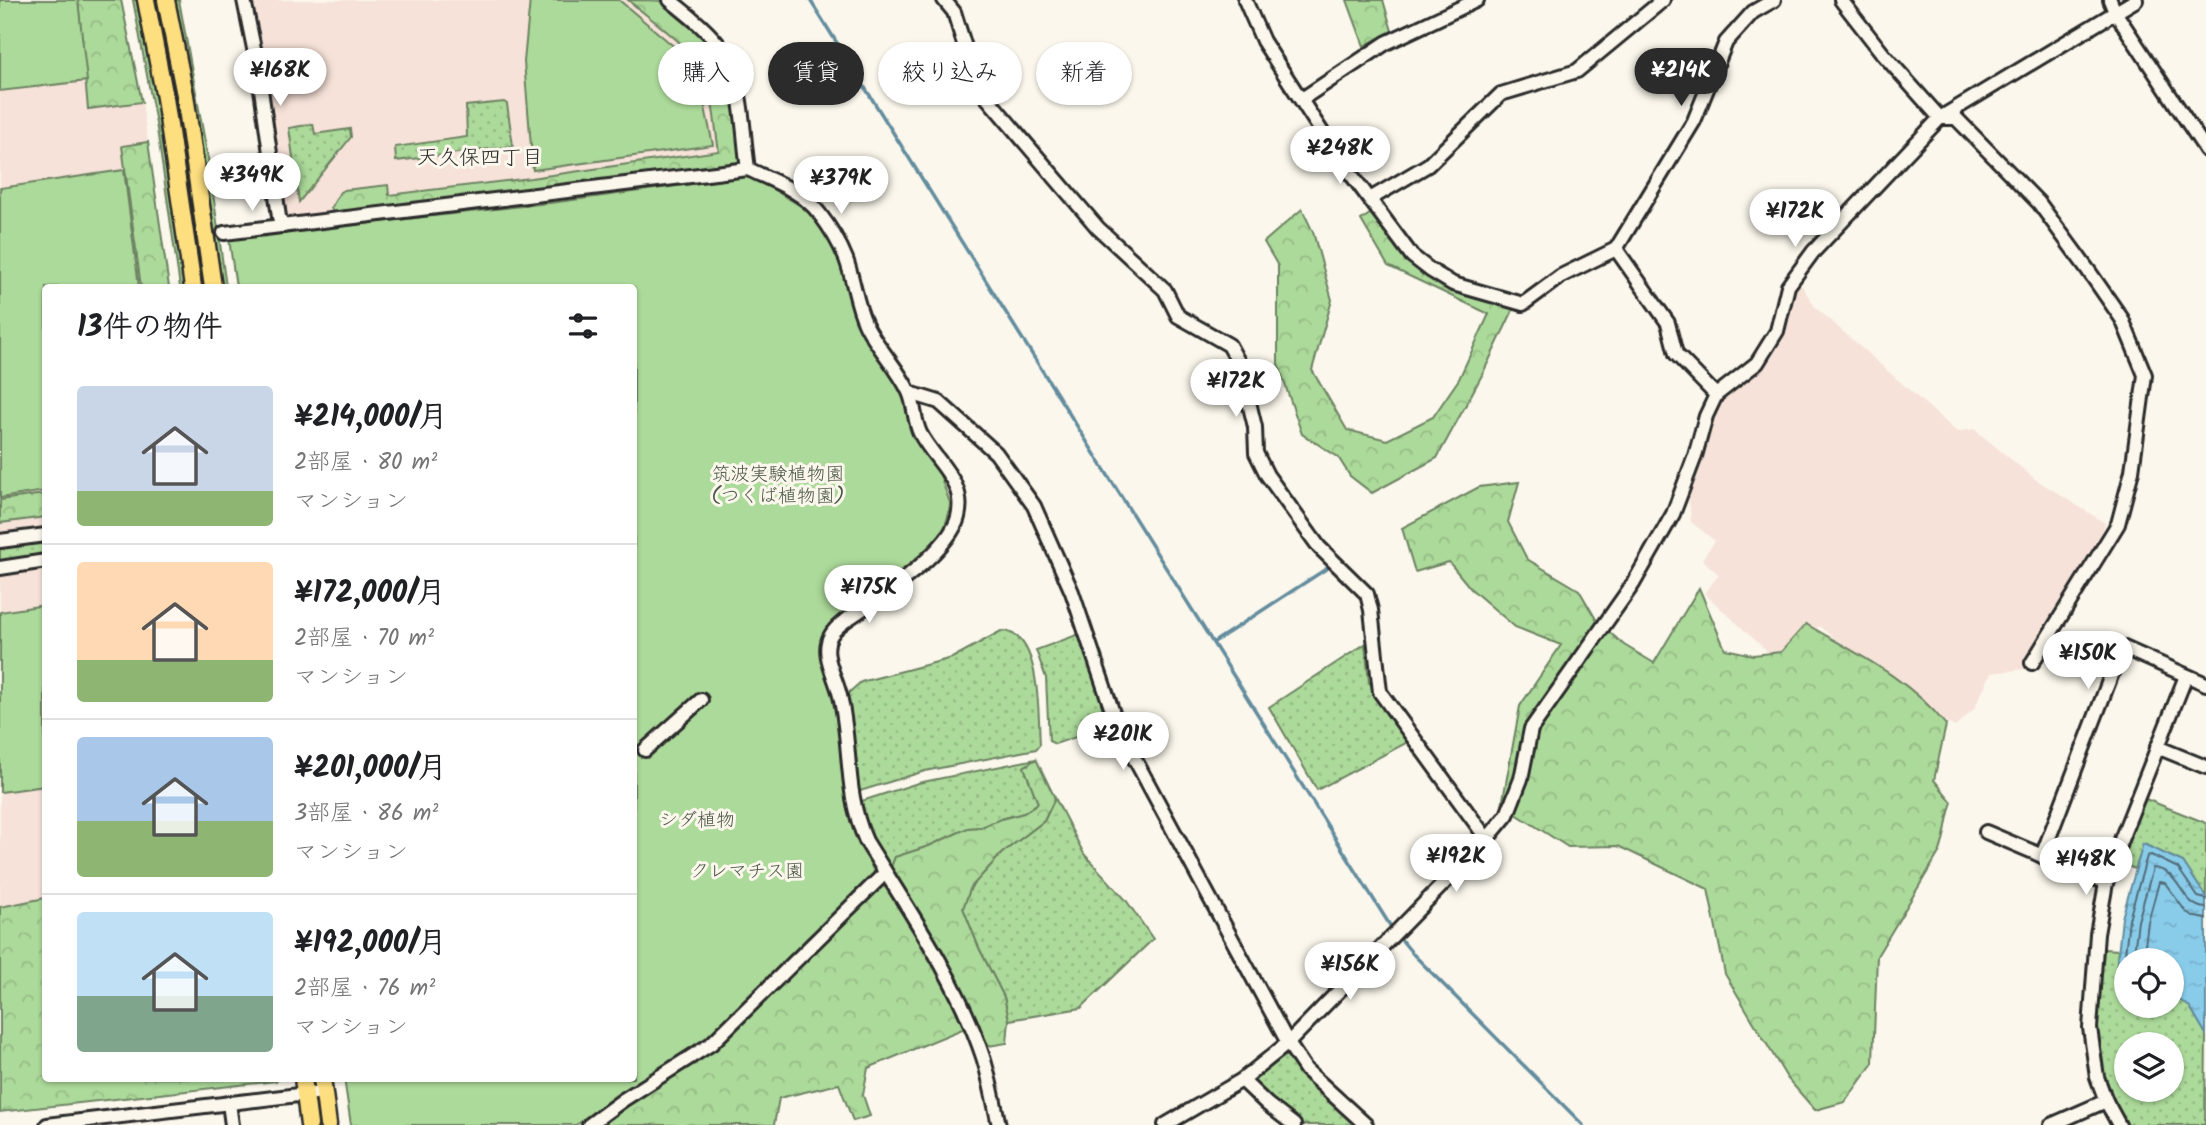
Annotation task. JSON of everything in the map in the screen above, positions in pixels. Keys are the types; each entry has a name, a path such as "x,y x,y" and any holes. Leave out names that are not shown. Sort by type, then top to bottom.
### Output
{"main road":[{"path":"146,0 165,98 193,284"},
{"path":"166,0 185,95 213,284"},
{"path":"323,1085 328,1125"},
{"path":"304,1086 309,1125"}],"street":[{"path":"244,0 258,68 279,217 283,226"},
{"path":"670,0 704,28 721,48 732,69 748,169"},
{"path":"944,0 954,12 977,86 1098,228 1165,290 1178,317 1229,345 1240,365 1255,427 1256,453 1267,475 1319,547 1367,594 1380,692 1487,839"},
{"path":"1245,0 1262,41 1336,154 1412,256 1453,284 1523,304 1561,276 1616,249 1694,121 1726,42 1753,12 1774,0"},
{"path":"1302,100 1386,43 1477,0"},
{"path":"1370,199 1428,165 1501,94 1577,71 1648,5 1663,0"},
{"path":"1841,0 1883,54 1940,118 1956,118 2039,203 2122,319 2145,375 2132,471 2118,524 2032,663"},
{"path":"1165,1125 1242,1080 1288,1043 1487,839 1507,814 1521,779 1531,729 1633,584 1673,514 1695,456 1706,416 1716,395 1757,363 1777,331 1788,286 1813,252 1940,118 2005,81 2112,6 2136,0"},
{"path":"2112,6 2206,150"},
{"path":"224,233 748,169 789,188 819,212 845,258 866,324 910,393 919,432 948,470 956,488 958,517 952,531 913,573 838,626 827,643 843,711 852,799 866,841 936,954 963,1009 983,1058 999,1125"},
{"path":"1616,249 1668,323 1676,354 1716,395"},
{"path":"910,393 939,402 996,453 1034,506 1072,592 1118,728 1288,1043 1306,1070 1366,1125"},
{"path":"0,541 42,536"},
{"path":"0,568 42,562"},
{"path":"2042,856 2122,647 2206,684"},
{"path":"2119,1125 2106,1101 2094,1064 2090,1027 2094,965 2106,883 2186,676"},
{"path":"645,750 701,700"},
{"path":"2157,747 2206,767"},
{"path":"1986,832 2106,883"},
{"path":"589,1125 711,1044 885,873"},
{"path":"1242,1080 1294,1125"},
{"path":"47,1125 229,1103 304,1086 323,1085"},
{"path":"2052,1125 2106,1101"},
{"path":"229,1103 232,1125"}],"shaded area":[{"path":"0,0 121,0 142,102 169,284 42,284 42,1082 267,1082 0,1112"},
{"path":"251,0 660,0 708,42 658,42 658,105 733,105 740,160 736,165 290,219 284,214 266,80"},
{"path":"1798,280 1815,307 1957,432 1974,429 2035,479 2105,523 2095,553 2025,669 1991,673 1974,709 1955,727 1921,709 1819,626 1780,663 1704,593 1719,575 1702,559 1715,541 1691,522 1689,497 1707,434 1717,408 1724,399 1771,359 1780,342"}],"green space":[{"path":"0,0 78,0 87,81 0,91"},
{"path":"78,0 121,0 142,102 88,109"},
{"path":"133,0 139,0 162,128 185,284 180,284 157,129"},
{"path":"174,0 179,0 209,164 226,284 220,284 203,166"},
{"path":"530,0 619,0 669,42 658,42 658,105 704,105 713,145 533,170 524,62"},
{"path":"628,0 661,1 705,42 678,42"},
{"path":"1347,0 1383,0 1392,31 1364,46"},
{"path":"504,102 507,104 513,146 396,161 395,147 467,137 466,106"},
{"path":"712,105 733,105 740,160 736,165 334,214 331,208 344,190 388,185 389,195 719,151"},
{"path":"313,124 315,134 350,129 351,137 299,202 289,128"},
{"path":"148,142 169,284 141,284 122,146"},
{"path":"124,170 139,284 42,284 42,491 0,498 0,188"},
{"name":"筑波実験植物園 (つくば植物園)","path":"751,176 809,211 840,258 860,327 905,395 913,435 936,464 950,503 942,535 914,564 823,639 838,710 846,805 876,876 706,1041 576,1125 351,1125 345,1082 637,1082 637,284 236,284 229,239 558,202"},
{"path":"1302,209 1313,232 1332,300 1312,370 1347,430 1387,440 1433,417 1459,379 1489,314 1388,266 1361,220 1377,209 1430,270 1517,302 1482,375 1437,458 1372,493 1350,476 1338,457 1302,434 1278,364 1278,266 1264,242"},
{"path":"1519,482 1508,522 1527,559 1579,590 1597,621 1624,645 1654,663 1699,588 1725,649 1753,655 1781,652 1806,624 1899,680 1946,725 1934,780 1952,802 1942,845 1877,956 1873,1063 1845,1102 1815,1110 1787,1078 1725,974 1708,889 1618,846 1568,847 1502,805 1520,706 1561,645 1515,627 1471,589 1449,562 1415,572 1402,528 1479,487"},
{"path":"42,494 42,517 0,523 0,500"},
{"path":"42,540 42,556 0,562 0,547"},
{"path":"42,605 42,786 0,792 0,612"},
{"path":"1001,631 1014,635 1024,645 1031,659 1038,696 1040,744 1036,749 925,771 857,792 849,711 845,696 861,682 952,658"},
{"path":"1082,633 1111,720 1109,726 1055,744 1049,741 1046,678 1036,650"},
{"path":"1365,644 1369,682 1408,742 1317,790 1269,707"},
{"path":"1036,759 1024,767 1038,803 1024,813 982,827 968,828 929,846 895,857 890,870 865,823 862,801 918,783"},
{"path":"1036,759 1055,798 1044,821 1002,853 971,887 963,908 979,948 1004,997 1009,1020 1007,1043 989,1046 943,955 890,870 895,857 929,846 968,828 982,827 1024,813 1038,803 1024,767"},
{"path":"1055,798 1084,854 1126,900 1153,939 1081,1008 1009,1020 1004,997 979,948 963,908 971,887 1002,853 1044,821"},
{"path":"2143,798 2206,823 2206,897 2183,862 2144,844 2135,869 2122,864"},
{"path":"886,884 931,955 965,1028 868,1068 863,1095 870,1116 853,1121 839,1084 779,1098 774,1125 598,1125 715,1049"},
{"path":"42,899 42,1082 267,1082 0,1112 0,907"},
{"path":"2104,949 2114,950 2114,1018 2184,1018 2184,1003 2190,1007 2206,1034 2205,1125 2128,1125 2115,1106 2106,1085 2100,1063 2097,1017"},
{"path":"1283,1051 1359,1125 1302,1125 1253,1086 1253,1077"}],"water":[{"path":"2143,844 2183,862 2206,897 2206,1034 2190,1007 2184,1003 2184,948 2119,948 2122,918"}],"waterway":[{"path":"810,0 1391,927 1413,954 1583,1125"},
{"path":"1214,642 1329,567"}],"district":[{"name":"天久保四丁目","path":"480,158"}],"park label":[{"name":"シダ植物","path":"697,821"},
{"name":"クレマチス園","path":"747,872"}]}
